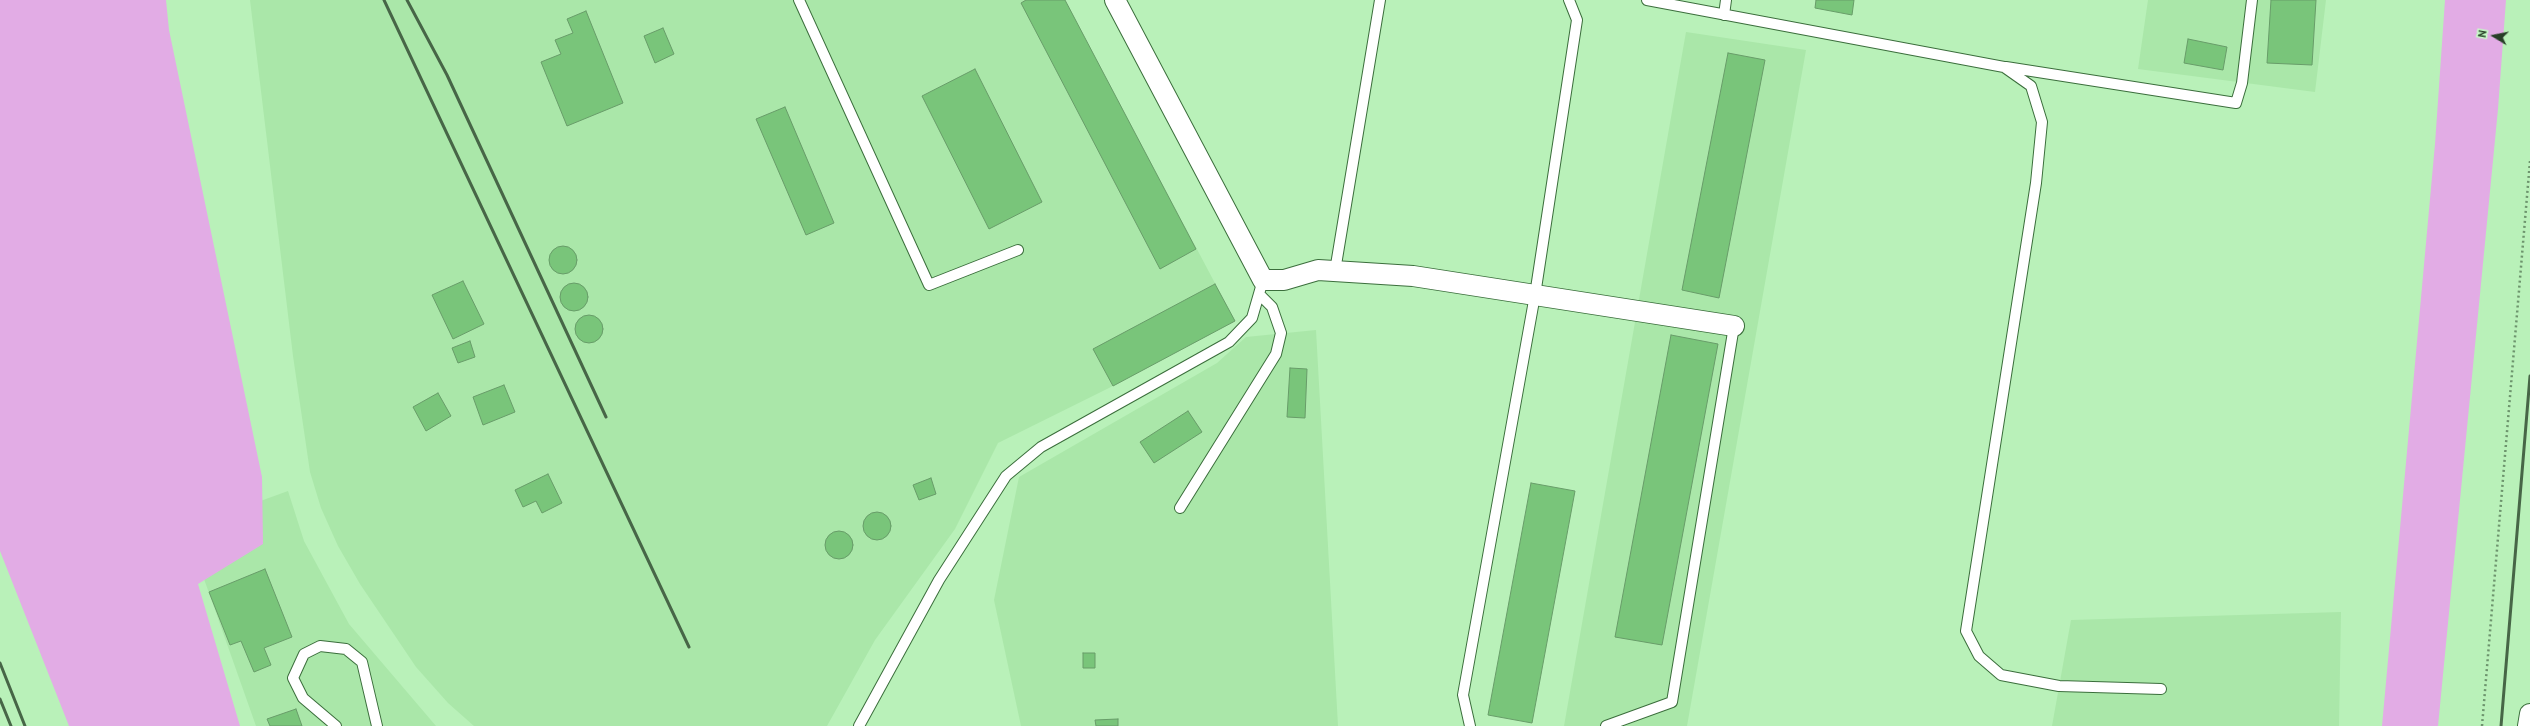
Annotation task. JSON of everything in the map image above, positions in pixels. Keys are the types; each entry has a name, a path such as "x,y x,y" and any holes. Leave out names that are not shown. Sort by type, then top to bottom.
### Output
{"street":[{"path":"1114,0 1261,287 1318,270 1413,276 1734,326"},
{"path":"2528,726 2530,714"}],"lane":[{"path":"799,0 929,285 1018,250"},
{"path":"1335,271 1380,0"},
{"path":"1470,726 1463,695 1535,295 1577,20 1569,0"},
{"path":"1646,0 2004,67 2236,103 2242,83 2252,0"},
{"path":"1724,14 1726,0"},
{"path":"2004,67 2031,86 2042,122 2036,184 1966,630 1979,656 2001,675 2059,686 2161,689"},
{"path":"1180,508 1276,354 1281,333 1272,307 1261,287"},
{"path":"859,726 939,580 1006,476 1041,447 1229,342 1252,318 1261,287"},
{"path":"1606,726 1672,702 1734,326"},
{"path":"336,726 303,698 293,678 304,654 320,646 346,649 362,662 377,726"}],"path":[{"path":"2482,726 2530,161"}],"shaded area":[{"path":"0,0 166,0 169,30 262,477 263,544 198,584 240,726 69,726 0,551"},
{"path":"250,0 1065,0 1235,321 1113,386 998,443 955,529 875,640 827,726 474,726 448,703 416,667 360,584 338,546 321,508 310,472 293,356"},
{"path":"2148,0 2326,0 2315,92 2138,69"},
{"path":"2445,0 2506,0 2498,109 2438,726 2382,726 2435,144"},
{"path":"1686,32 1806,50 1687,726 1564,726"},
{"path":"1316,330 1338,726 1021,726 994,600 1019,477 1217,363 1246,337"},
{"path":"288,491 304,541 349,624 436,726 256,726 186,528"},
{"path":"2341,612 2339,726 2052,726 2071,620"}],"building":[{"path":"1026,0 1065,0 1196,249 1160,269 1021,3"},
{"path":"1816,0 1854,0 1852,15 1815,8"},
{"path":"2271,0 2316,0 2312,65 2267,63"},
{"path":"586,11 623,103 567,126 541,62 561,54 555,40 573,33 567,19"},
{"path":"663,28 674,54 655,63 644,36"},
{"path":"2188,39 2227,47 2223,70 2184,63"},
{"path":"1728,53 1765,60 1719,298 1682,290"},
{"path":"975,69 1042,202 989,229 922,96"},
{"path":"785,107 834,223 806,235 756,119"},
{"path":"563,246 569,247 573,250 576,254 576,266 573,270 569,273 563,274 557,273 553,270 550,266 549,260 550,254 553,250 557,247"},
{"path":"463,281 484,324 453,339 432,295"},
{"path":"574,283 580,284 584,287 587,291 587,303 584,307 580,310 574,311 568,310 564,307 561,303 560,297 561,291 564,287 568,284"},
{"path":"1215,284 1235,321 1113,386 1093,349"},
{"path":"589,315 595,316 599,319 602,323 602,335 599,339 595,342 589,343 583,342 579,339 576,335 575,329 576,323 579,319 583,316"},
{"path":"1671,335 1718,344 1662,645 1615,637"},
{"path":"470,341 475,357 458,363 452,348"},
{"path":"1290,368 1307,369 1305,418 1287,417"},
{"path":"504,385 515,412 483,425 473,397"},
{"path":"438,393 451,416 426,431 413,407"},
{"path":"1188,411 1202,432 1154,463 1140,442"},
{"path":"548,474 562,503 542,513 536,501 523,507 515,490"},
{"path":"931,478 936,494 919,500 913,485"},
{"path":"1531,483 1575,491 1532,723 1488,715"},
{"path":"877,512 883,513 887,516 890,520 890,532 887,536 883,539 877,540 871,539 867,536 864,532 863,526 864,520 867,516 871,513"},
{"path":"839,531 845,532 849,535 852,539 852,551 849,555 845,558 839,559 833,558 829,555 826,551 825,545 826,539 829,535 833,532"},
{"path":"265,569 292,637 264,648 271,665 254,672 241,641 230,645 209,592"},
{"path":"1083,653 1095,653 1095,668 1083,668"},
{"path":"296,709 302,726 270,726 267,719"},
{"path":"1118,719 1118,726 1096,726 1095,720"}],"railway":[{"path":"384,0 689,647"},
{"path":"407,0 447,75 606,417"},
{"path":"2501,726 2530,376"},
{"path":"0,663 25,726"},
{"path":"0,699 11,726"}]}
